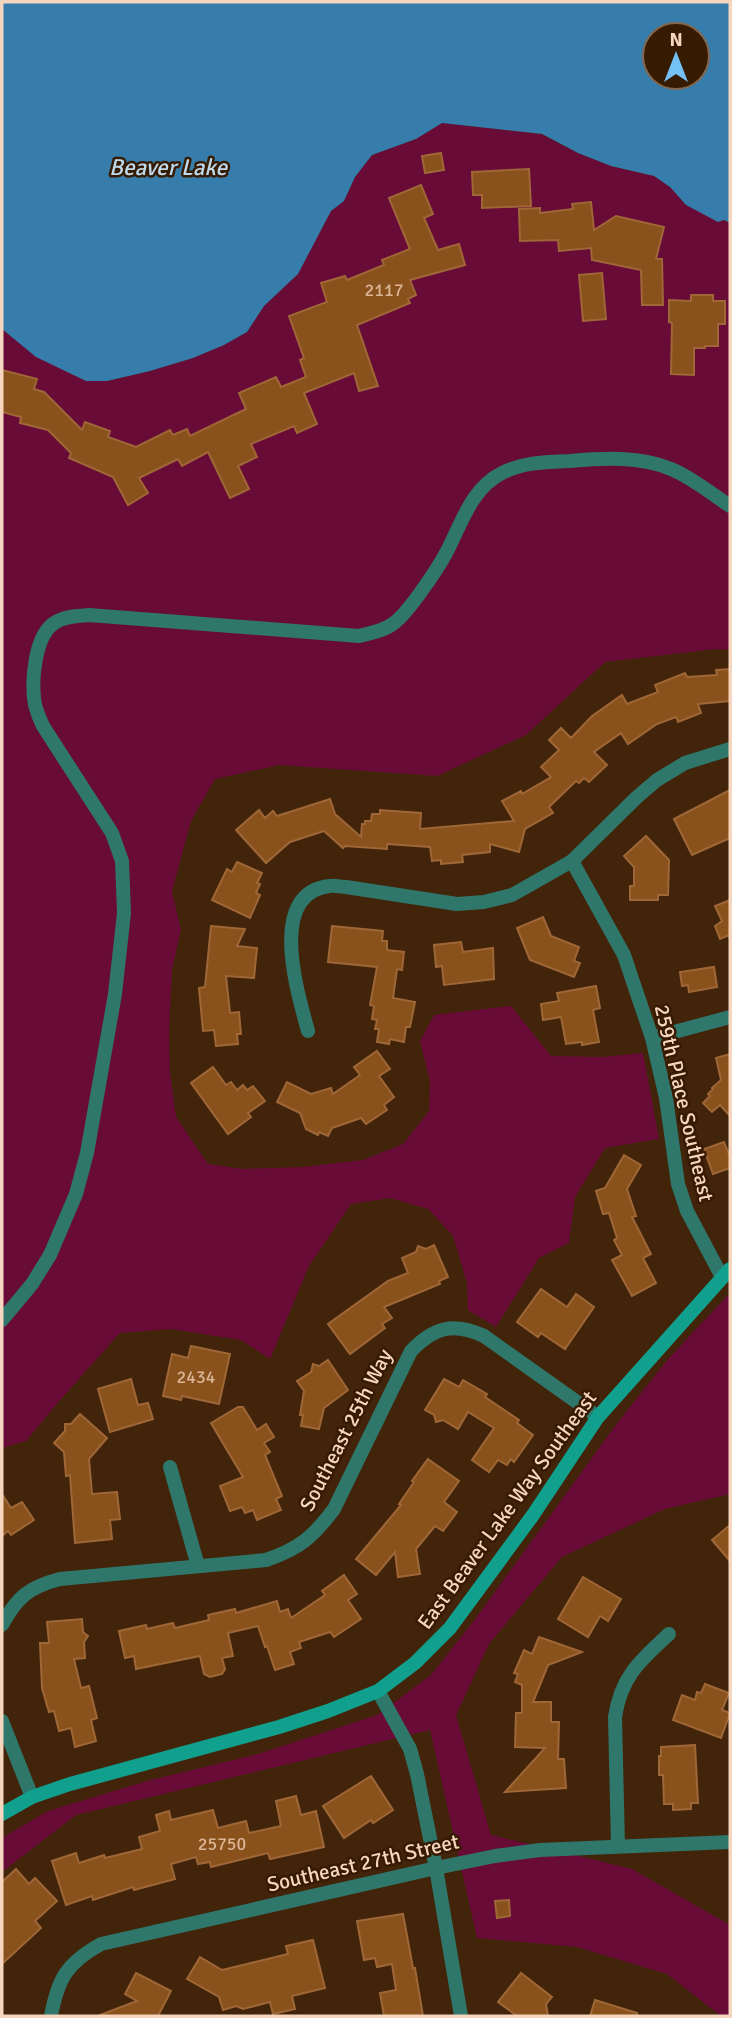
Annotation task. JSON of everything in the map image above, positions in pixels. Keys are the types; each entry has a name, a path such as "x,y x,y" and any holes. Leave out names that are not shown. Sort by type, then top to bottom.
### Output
{"street":[{"path":"2,1320 32,1284 50,1255 76,1194 87,1153 115,994 124,912 122,860 112,833 43,726 35,707 33,683 37,657 41,639 48,628 56,621 89,615 359,636 379,632 394,624 407,610 445,556 474,499 500,474 519,466 590,459 652,463 672,469 730,506"},
{"path":"308,1031 293,971 291,923 301,901 312,892 328,886 457,904 484,902 512,895 572,861 657,780 685,763 730,749"},
{"name":"259th Place Southeast","path":"572,861 624,955 652,1038 666,1098 678,1184 687,1211 726,1273"},
{"path":"652,1038 730,1017"},
{"name":"East Beaver Lake Way Southeast","path":"2,1814 32,1797 70,1784 279,1727 378,1692 415,1663 450,1628 533,1515 598,1417 726,1273"},
{"name":"Southeast 25th Way","path":"2,1625 12,1606 26,1592 60,1579 266,1560 289,1552 322,1526 334,1509 411,1351 423,1339 437,1331 452,1327 469,1329 484,1336 598,1417"},
{"path":"170,1467 198,1566"},
{"path":"618,1846 615,1717 618,1697 639,1662 669,1634"},
{"path":"378,1692 410,1749 436,1868 461,2016"},
{"path":"2,1721 32,1797"},
{"name":"Southeast 27th Street","path":"51,2016 61,1977 70,1965 101,1944 495,1856 540,1850 730,1842"}],"shaded area":[{"path":"442,123 541,134 611,166 654,176 670,187 686,205 730,223 730,650 716,649 605,662 526,735 437,776 279,765 215,779 191,821 172,891 181,930 172,969 169,1034 170,1072 176,1117 208,1164 242,1169 303,1167 363,1160 403,1144 429,1111 430,1081 420,1041 434,1015 511,1006 551,1056 601,1057 643,1053 659,1139 605,1148 575,1197 569,1243 539,1258 496,1327 468,1310 467,1283 453,1236 428,1209 390,1198 351,1204 309,1266 270,1359 241,1340 171,1329 120,1333 26,1441 2,1448 2,329 86,381 107,381 150,371 224,345 247,332 264,306 298,274 331,211 344,201 355,177 372,155 416,139"},
{"path":"730,1293 730,1494 665,1509 562,1557 489,1644 456,1715 491,1835 632,1869 730,1925 730,2016 721,2016 667,1974 577,1947 477,1938 430,1730 76,1815 2,1872 2,1838 48,1811 147,1781 258,1754 377,1715 431,1675 476,1618 618,1422 669,1358"}],"water":[{"name":"Beaver Lake","path":"2,2 730,2 730,223 724,220 718,222 686,205 670,187 654,176 611,166 542,134 442,123 416,139 372,155 355,177 344,201 331,211 298,274 264,306 247,332 193,358 107,381 86,381 36,357 2,329"}],"building":[{"path":"441,153 444,170 425,173 422,156"},
{"path":"529,169 531,206 482,208 482,195 473,195 472,172"},
{"path":"421,185 433,214 424,218 438,250 459,244 465,265 410,280 416,295 408,299 410,303 357,325 378,386 359,391 354,373 304,393 317,424 297,433 294,426 251,444 257,457 238,466 249,489 230,498 208,452 182,466 178,459 139,478 148,493 128,505 113,477 69,458 71,453 48,430 20,423 21,417 2,412 2,370 37,379 34,389 44,392 82,430 85,422 110,431 108,437 136,447 170,430 173,435 187,429 190,436 246,409 239,393 276,377 281,387 306,377 300,360 304,358 289,316 327,302 321,283 345,276 347,280 384,265 382,260 410,249 389,198"},
{"path":"591,202 594,230 616,216 664,227 656,259 662,259 663,305 642,305 641,270 592,260 591,248 559,251 558,240 520,241 519,209 540,208 540,213 573,209 572,204"},
{"path":"602,273 606,319 583,321 579,275"},
{"path":"691,295 713,295 713,301 725,301 725,324 718,324 718,346 694,348 694,375 671,374 672,323 669,322 669,300 691,301"},
{"path":"730,669 730,701 698,704 701,713 678,722 676,717 657,724 628,744 621,733 594,752 607,765 589,782 584,778 579,783 576,781 549,807 553,813 525,829 519,852 490,844 490,852 462,855 463,862 441,864 441,860 432,861 430,847 387,844 387,849 343,848 324,831 290,842 266,863 236,830 259,810 265,818 273,811 277,816 330,799 335,814 361,837 362,824 371,821 372,814 380,814 380,810 421,813 420,829 514,821 502,801 521,791 522,794 551,777 541,767 559,750 549,740 561,728 571,738 592,716 622,695 627,704 658,692 655,685 685,673 687,677 717,675 716,670"},
{"path":"730,790 730,838 692,855 674,819"},
{"path":"646,836 669,860 668,895 658,895 658,900 630,900 630,886 634,886 634,867 624,856"},
{"path":"237,862 262,873 256,893 260,895 250,918 212,900 227,869 232,872"},
{"path":"730,900 730,939 729,935 720,939 715,926 722,921 715,906"},
{"path":"543,917 551,936 579,947 574,961 580,963 574,977 530,960 517,928"},
{"path":"211,926 245,929 237,946 257,948 254,978 226,976 230,1013 239,1012 241,1034 237,1034 238,1044 216,1046 214,1030 203,1031 199,988 205,987"},
{"path":"332,926 383,931 382,941 387,941 387,950 404,952 402,970 397,969 393,998 415,1002 404,1042 390,1039 389,1044 377,1042 379,1029 375,1029 377,1020 372,1019 374,1006 370,1005 377,967 328,962"},
{"path":"461,942 463,952 493,948 494,979 444,985 442,966 436,967 434,945"},
{"path":"714,967 717,987 689,992 688,985 682,986 680,972"},
{"path":"596,986 600,1008 593,1010 599,1042 566,1044 561,1017 543,1020 541,1004 559,1001 557,993"},
{"path":"377,1051 390,1069 379,1076 394,1097 384,1105 387,1110 366,1124 361,1118 332,1128 328,1136 319,1132 318,1135 306,1129 300,1113 277,1102 287,1082 311,1094 331,1088 333,1094 360,1075 354,1067"},
{"path":"730,1054 730,1116 720,1105 712,1112 703,1103 710,1096 708,1094 712,1088 721,1080 716,1058"},
{"path":"213,1067 226,1085 231,1082 237,1090 243,1085 247,1090 253,1086 265,1101 248,1113 251,1117 228,1134 191,1083"},
{"path":"724,1142 730,1157 730,1168 713,1174 704,1149"},
{"path":"624,1155 641,1165 627,1189 636,1216 632,1217 651,1254 643,1258 656,1283 632,1296 612,1260 622,1255 614,1240 617,1238 609,1213 603,1214 596,1191 605,1188"},
{"path":"434,1245 448,1277 439,1281 440,1284 384,1307 392,1318 382,1324 385,1328 350,1354 328,1324 388,1281 408,1273 402,1258 416,1252 418,1246 426,1249"},
{"path":"541,1289 567,1307 576,1294 594,1307 565,1349 541,1333 538,1337 517,1322"},
{"path":"191,1346 230,1354 219,1404 182,1396 181,1400 163,1396 172,1354 188,1358"},
{"path":"328,1360 348,1390 324,1408 319,1429 301,1426 304,1391 297,1381 311,1372 313,1364 319,1366"},
{"path":"131,1379 138,1405 148,1403 153,1419 110,1432 98,1389"},
{"path":"444,1379 459,1387 463,1380 487,1394 485,1397 519,1420 517,1423 533,1435 514,1462 511,1459 507,1465 498,1460 489,1472 472,1460 494,1428 468,1412 458,1429 443,1420 436,1422 434,1415 425,1410"},
{"path":"238,1407 243,1407 257,1430 266,1424 274,1437 264,1443 270,1452 265,1455 282,1496 276,1499 281,1510 257,1520 253,1510 245,1513 242,1507 230,1511 220,1486 243,1477 211,1423"},
{"path":"80,1414 107,1438 89,1459 92,1494 117,1492 120,1519 110,1520 112,1539 75,1543 70,1475 66,1476 64,1452 54,1443 65,1431 65,1424 71,1424"},
{"path":"428,1459 459,1481 444,1502 457,1512 443,1531 435,1526 416,1549 420,1574 398,1577 395,1552 376,1575 356,1559 401,1505 399,1504 414,1482 412,1481"},
{"path":"2,1494 11,1508 22,1502 34,1520 11,1535 8,1531 2,1536"},
{"path":"730,1525 730,1561 712,1540"},
{"path":"344,1575 357,1594 348,1600 361,1619 334,1637 330,1632 299,1642 301,1648 290,1652 294,1664 275,1670 258,1626 228,1633 233,1656 222,1658 225,1669 222,1674 210,1677 204,1674 200,1656 136,1669 134,1656 125,1658 119,1631 146,1625 147,1629 173,1623 175,1628 209,1620 208,1615 235,1609 236,1613 277,1601 280,1612 288,1609 291,1618 325,1595 322,1591"},
{"path":"583,1577 621,1599 608,1621 600,1616 588,1637 558,1619"},
{"path":"82,1619 83,1632 88,1636 84,1642 85,1658 74,1659 81,1688 89,1686 97,1718 91,1720 96,1741 75,1747 71,1728 59,1731 54,1711 49,1712 42,1688 40,1643 49,1643 47,1622"},
{"path":"539,1637 582,1652 548,1665 533,1702 551,1702 551,1722 559,1722 558,1759 564,1759 566,1788 505,1792 545,1748 515,1747 516,1713 522,1713 522,1685 515,1682 518,1674 514,1673 524,1650 532,1654"},
{"path":"705,1684 729,1693 722,1710 730,1713 721,1738 673,1720 682,1695 695,1700 697,1692 701,1693"},
{"path":"695,1745 698,1803 691,1803 691,1809 673,1810 673,1804 664,1804 663,1775 659,1775 661,1747"},
{"path":"371,1776 393,1810 373,1823 371,1820 344,1838 323,1806"},
{"path":"296,1796 301,1815 316,1811 324,1847 270,1859 268,1853 211,1867 210,1862 198,1864 196,1857 171,1864 175,1879 134,1890 133,1887 93,1900 92,1896 66,1905 52,1861 76,1853 79,1863 104,1855 105,1858 142,1849 139,1837 160,1831 156,1815 169,1811 171,1820 213,1810 218,1828 246,1821 249,1833 281,1826 276,1801"},
{"path":"16,1869 29,1884 35,1878 57,1901 35,1921 41,1928 2,1964 2,1882"},
{"path":"509,1900 510,1916 497,1918 495,1901"},
{"path":"403,1914 423,2016 384,2016 380,1993 396,1990 392,1964 377,1967 375,1958 364,1960 357,1921"},
{"path":"313,1940 325,1988 292,1996 295,2009 273,2014 270,2002 243,2009 236,2006 223,2010 219,1997 187,1979 200,1957 222,1970 288,1954 286,1946"},
{"path":"136,1973 171,1991 158,2016 100,2016 137,2001 125,1994"},
{"path":"521,1973 552,1997 546,2004 548,2016 517,2016 498,2002"},
{"path":"595,2000 637,2013 637,2016 590,2016"}]}
